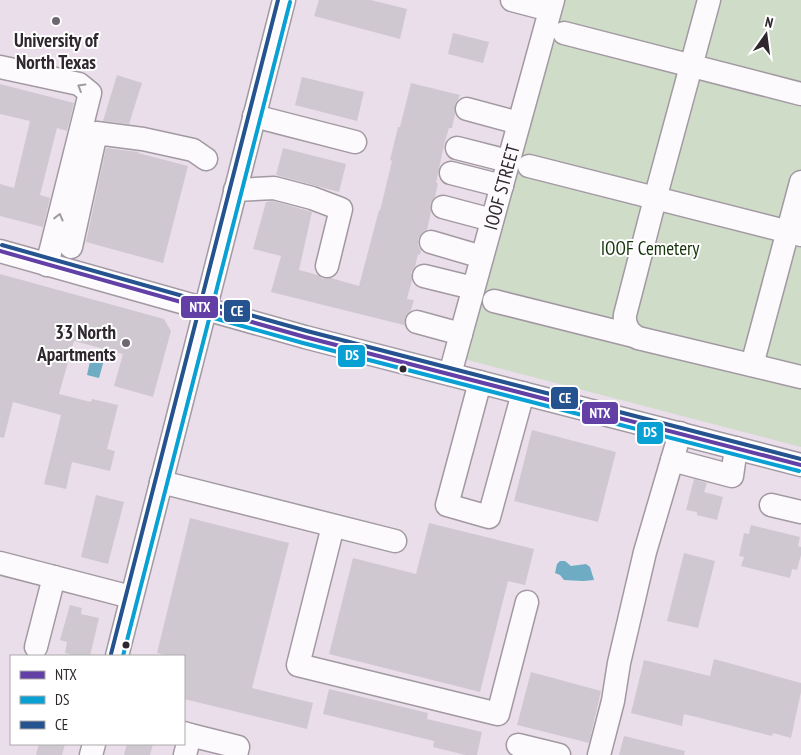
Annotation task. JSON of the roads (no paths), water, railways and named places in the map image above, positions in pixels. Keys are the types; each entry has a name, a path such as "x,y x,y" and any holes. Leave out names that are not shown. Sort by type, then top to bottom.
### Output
{"street":[{"path":"116,655 284,0"},
{"path":"512,0 551,5"},
{"path":"634,336 626,326 625,315 709,0"},
{"name":"IOOF STREET","path":"450,374 502,186 518,164 519,123 551,5"},
{"path":"564,32 801,94"},
{"path":"0,67 79,84 90,93 47,264"},
{"path":"467,109 519,123"},
{"path":"254,116 355,142"},
{"path":"71,247 96,133 143,139 193,150 206,159"},
{"path":"457,148 794,233"},
{"path":"451,173 502,186"},
{"path":"752,365 794,233 801,182"},
{"path":"235,190 274,188 312,198 342,209 327,266"},
{"path":"443,207 492,220"},
{"path":"431,242 482,256"},
{"path":"0,251 305,337 801,465"},
{"path":"424,276 473,288"},
{"path":"494,301 801,377"},
{"path":"417,322 461,334"},
{"path":"480,382 447,505 489,517 523,393"},
{"path":"599,755 646,552 680,433"},
{"path":"672,460 732,476 736,448"},
{"path":"161,482 395,541"},
{"path":"771,505 801,512"},
{"path":"334,526 298,666 498,714 527,602"},
{"path":"0,563 131,597"},
{"path":"36,647 54,577"},
{"path":"186,741 238,746 236,755"},
{"path":"518,745 560,755"}],"water":[{"path":"91,357 104,360 99,378 87,375"},
{"path":"560,561 565,561 571,566 586,564 590,567 594,580 564,580 555,573 557,564"}],"place":[{"name":"University of North Texas","path":"56,21"},
{"name":"33 North Apartments","path":"126,343"}],"park label":[{"name":"IOOF Cemetery","path":"650,248"}]}
